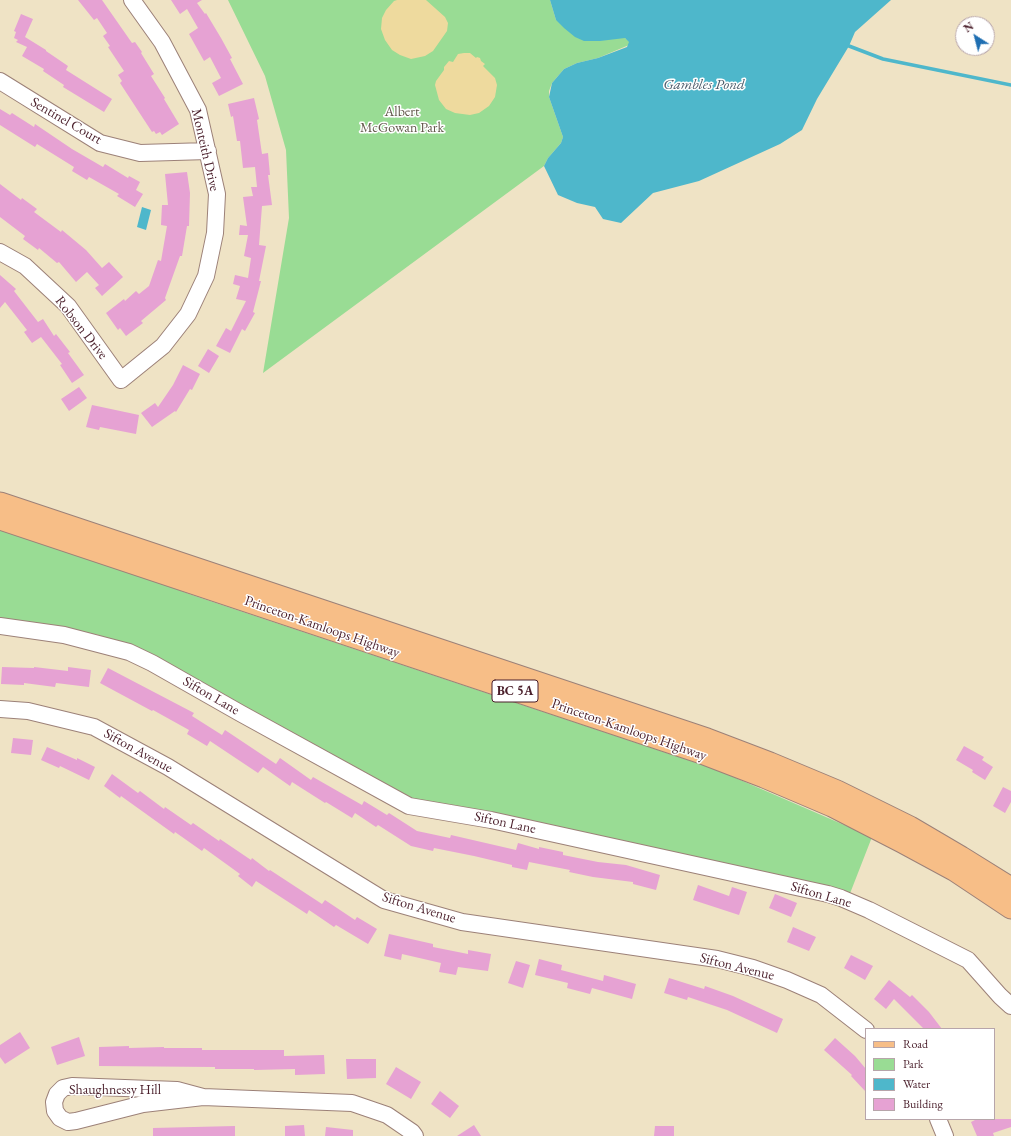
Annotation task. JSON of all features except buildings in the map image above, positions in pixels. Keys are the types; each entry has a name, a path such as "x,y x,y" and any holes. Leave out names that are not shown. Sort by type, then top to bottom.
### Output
{"main road":[{"name":"Princeton-Kamloops Highway","path":"0,503 700,737 770,763 837,791 910,827 1011,888"},
{"name":"Princeton-Kamloops Highway","path":"0,519 691,750 764,777 832,806 902,842 954,870 1011,908"}],"street":[{"name":"Monteith Drive","path":"121,380 163,346 188,314 206,276 215,233 217,194 198,110 162,42 132,0"},
{"name":"Sentinel Court","path":"0,81 100,143 140,153 208,151"},
{"name":"Robson Drive","path":"0,252 25,266 68,306 121,380"},
{"name":"Sifton Lane","path":"0,626 64,635 129,652 152,663 409,806 491,820 841,898 869,910 968,960 1000,996 1011,1006"},
{"name":"Sifton Avenue","path":"0,709 28,711 94,727 168,767 384,900 462,922 717,959 753,968 787,980 821,995 865,1029"},
{"name":"Shaughnessy Hill","path":"203,1097 177,1090 72,1086 63,1088 57,1094 54,1102 55,1111 60,1118 68,1122 143,1104 203,1097 352,1103 387,1115 412,1132 414,1136"},
{"path":"938,1120 945,1136"}],"green space":[{"name":"Albert McGowan Park","path":"228,0 550,0 556,20 625,38 629,41 629,45 598,58 577,63 564,69 552,83 549,91 549,97 563,137 561,143 548,158 544,166 263,373 289,218 286,150 265,76"},
{"path":"0,526 195,596 715,769 872,837 849,896 406,798 258,717 99,635 0,619"}],"sand":[{"path":"426,0 445,17 448,23 447,31 433,51 425,56 411,59 400,55 392,50 385,40 381,29 382,18 386,10 394,1"},
{"path":"470,53 476,58 480,58 485,64 483,66 495,78 497,85 495,97 489,106 479,113 470,115 455,113 446,109 439,100 435,85 436,81 444,70 444,67 449,61 453,62 458,54"}],"water":[{"name":"Gambles Pond","path":"550,0 891,0 855,32 849,46 817,99 802,130 780,144 699,181 653,193 621,223 603,219 595,207 577,203 558,195 544,166 548,158 561,143 563,137 549,97 552,83 564,69 577,63 598,58 627,47 629,42 625,38 584,41 575,37 556,20"},
{"path":"142,207 151,210 146,230 137,227"}],"waterway":[{"path":"849,46 883,59 1011,85"}]}
